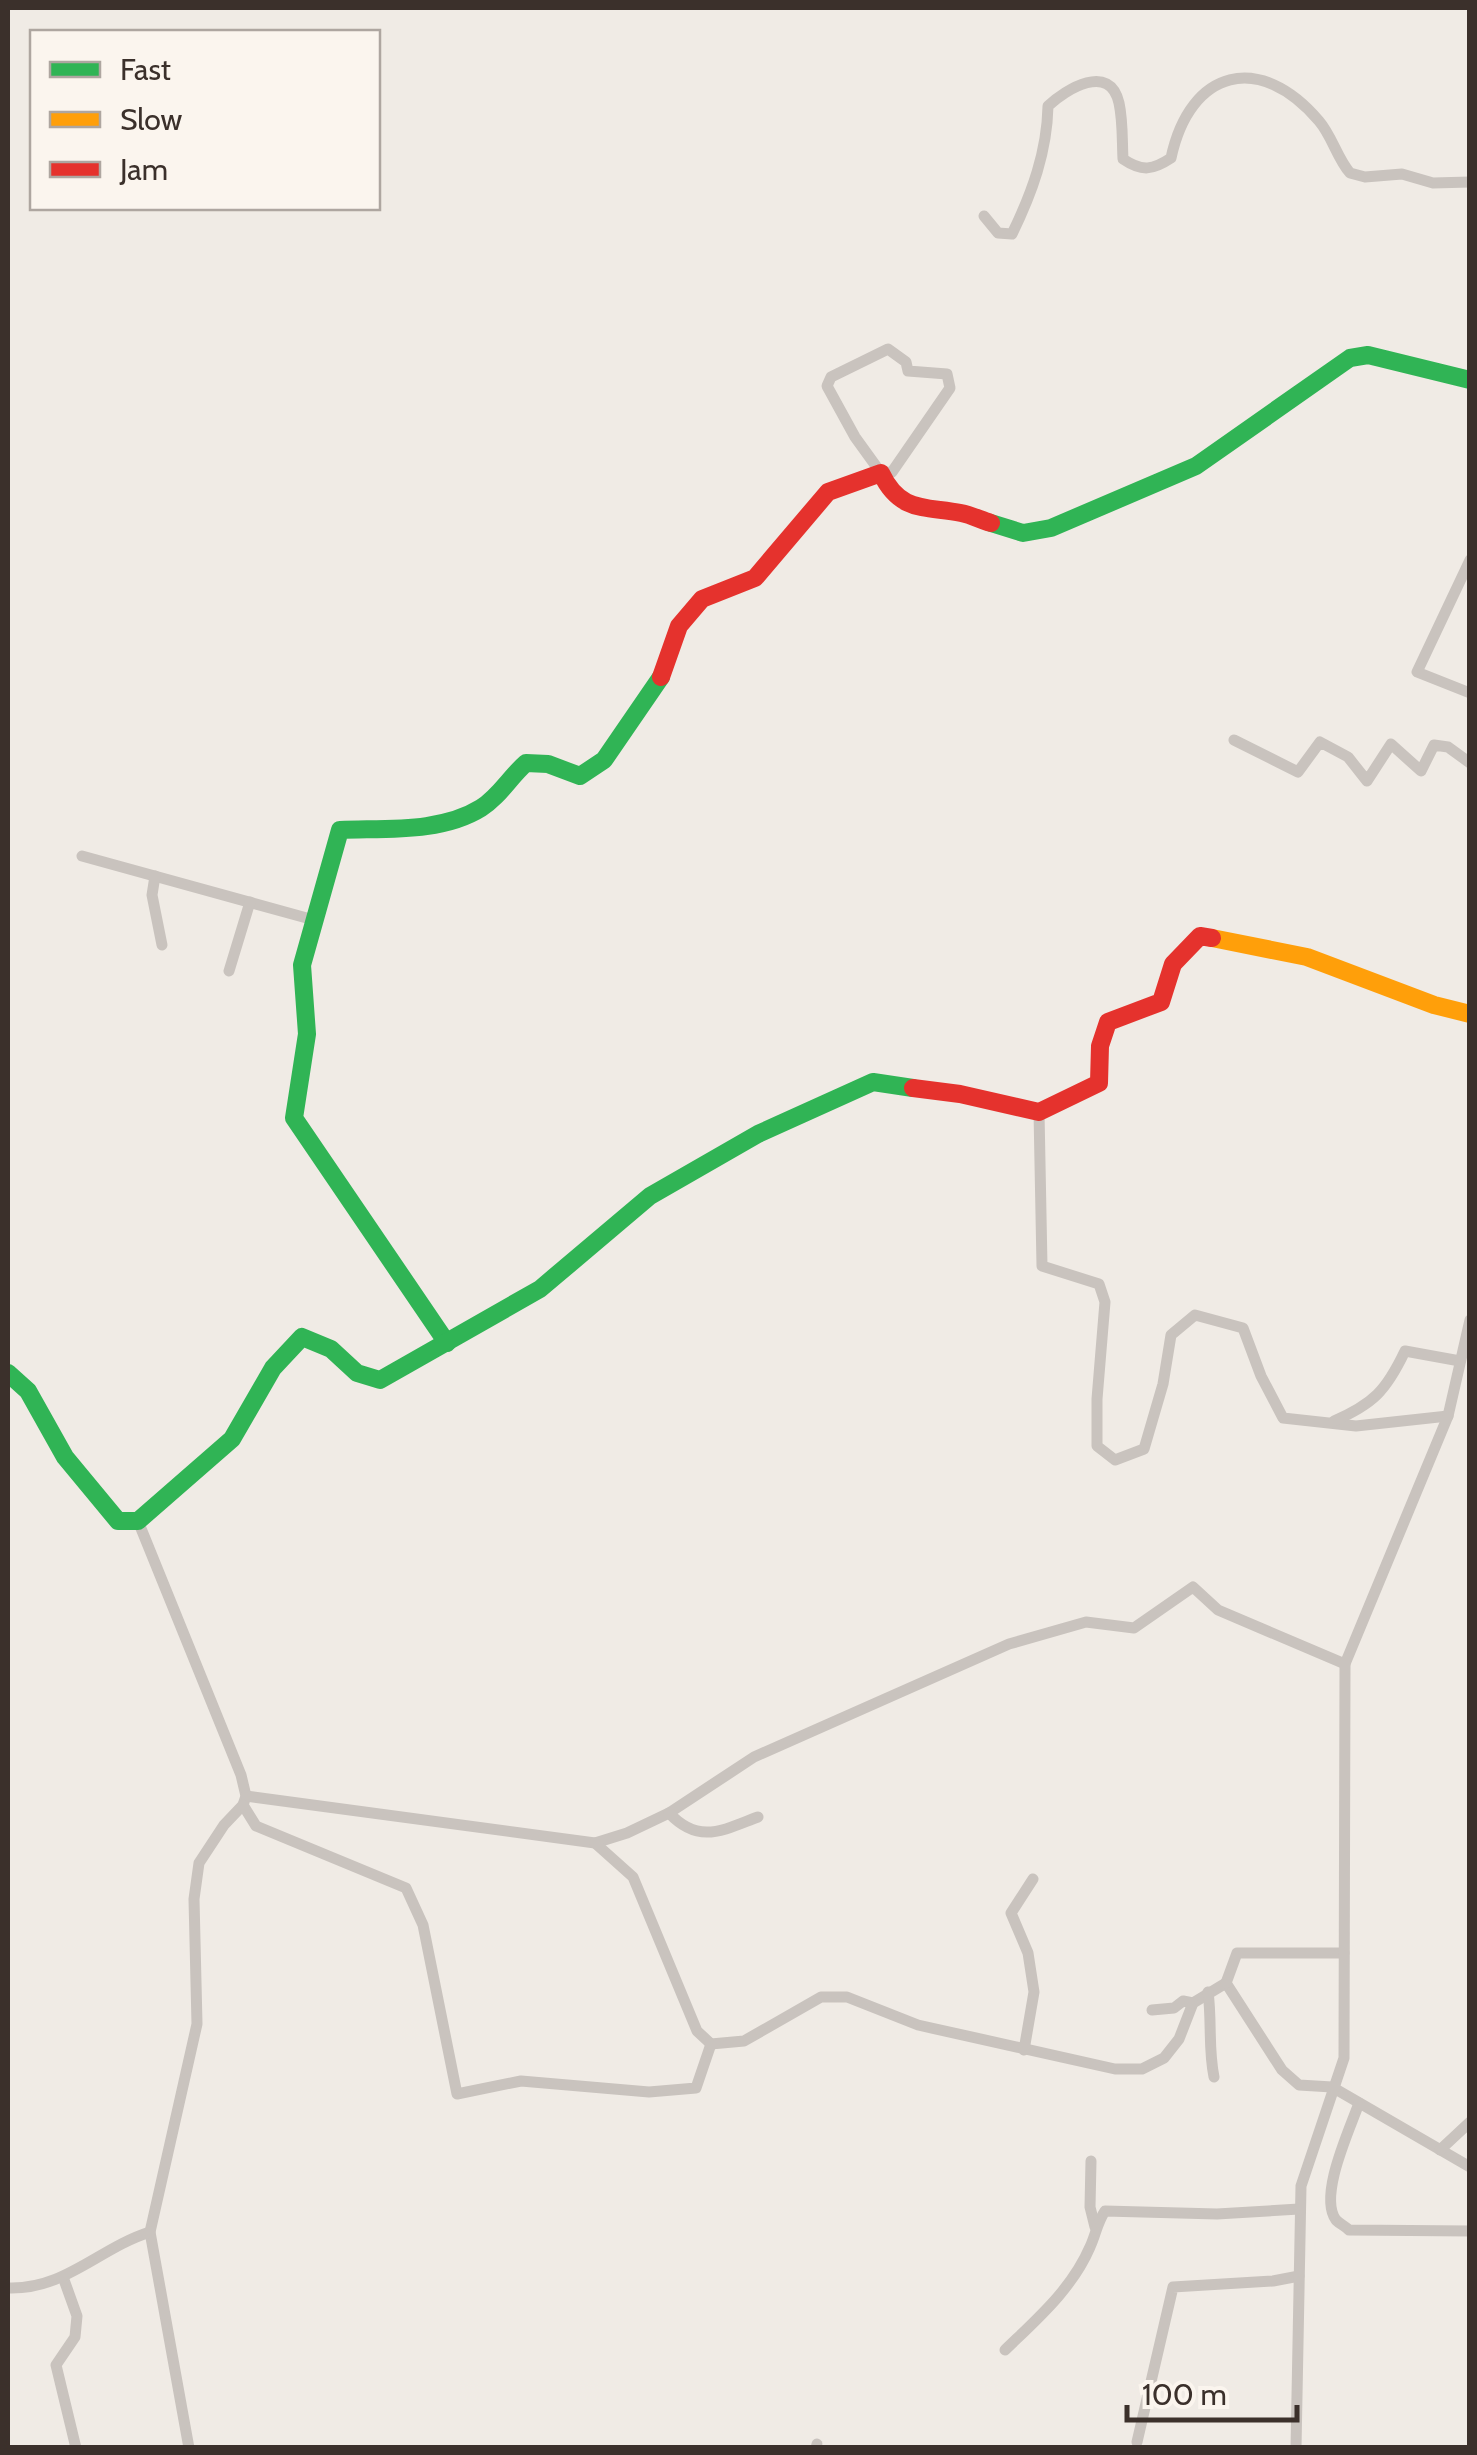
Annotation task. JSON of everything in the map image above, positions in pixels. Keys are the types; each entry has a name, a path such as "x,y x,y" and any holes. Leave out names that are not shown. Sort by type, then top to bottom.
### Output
{"street":[{"path":"984,216 998,233 1012,234 1030,198 1040,164 1048,131 1048,106 1066,90 1089,81 1107,85 1118,99 1124,159 1136,168 1154,169 1171,158 1177,130 1191,106 1220,80 1257,78 1293,96 1321,122 1350,174 1402,174 1433,183 1470,182"},
{"path":"447,1343 294,1118 307,1034 302,965 340,830 456,821 485,806 506,778 526,763 548,764 580,776 604,760 658,685 679,626 702,599 755,578 828,492 882,473 892,472 950,388 947,374 908,371 906,362 888,349 831,376 827,386 882,473 889,490 914,506 958,512 1023,533 1051,528 1196,466 1350,358 1368,355 1470,380"},
{"path":"1470,560 1417,672 1470,693"},
{"path":"1234,740 1298,772 1320,742 1348,757 1368,781 1391,744 1421,771 1434,745 1448,747 1470,764"},
{"path":"82,856 314,920"},
{"path":"155,876 152,895 162,945"},
{"path":"228,972 250,902"},
{"path":"8,1373 28,1391 66,1456 118,1520 138,1521 232,1439 273,1368 302,1337 331,1349 357,1374 380,1380 540,1289 650,1196 758,1134 873,1082 960,1094 1039,1112 1099,1083 1100,1046 1108,1022 1161,1002 1173,964 1200,936 1307,958 1434,1005 1470,1014"},
{"path":"1039,1112 1042,1266 1098,1284 1105,1302 1096,1399 1097,1446 1115,1460 1144,1449 1164,1384 1171,1335 1195,1314 1243,1328 1261,1376 1283,1418 1356,1426 1448,1416"},
{"path":"1296,2448 1300,2186 1344,2058 1344,1664 1448,1416 1470,1320"},
{"path":"1330,1423 1365,1408 1392,1378 1405,1351 1460,1361"},
{"path":"138,1521 240,1775 244,1800 256,1826 406,1888 423,1926 457,2094 521,2082 649,2092 696,2088 711,2044"},
{"path":"244,1800 596,1843 669,1813 754,1757 1008,1644 1086,1622 1134,1628 1193,1587 1218,1610 1344,1664"},
{"path":"189,2448 150,2232 197,2024 194,1899 199,1863 244,1800"},
{"path":"669,1813 682,1826 712,1834 758,1817"},
{"path":"596,1843 633,1878 697,2031 711,2044 744,2042 821,1998 847,1997 918,2025 1115,2069 1142,2068 1164,2058 1180,2039 1192,2003 1226,1982 1237,1953 1344,1953"},
{"path":"1024,2050 1034,1992 1028,1953 1011,1913 1033,1879"},
{"path":"1226,1982 1282,2070 1299,2084 1332,2087 1470,2167"},
{"path":"1208,1992 1212,2021 1208,2048 1214,2076"},
{"path":"1152,2010 1192,2003"},
{"path":"1359,2103 1332,2182 1329,2200 1335,2218 1349,2230 1470,2231"},
{"path":"1440,2150 1470,2122"},
{"path":"1091,2162 1090,2207 1095,2227"},
{"path":"1005,2350 1059,2298 1091,2246 1095,2227 1105,2210 1218,2214 1299,2209"},
{"path":"8,2288 49,2284 126,2240 150,2232"},
{"path":"1137,2442 1174,2287 1299,2276"},
{"path":"63,2277 78,2316 75,2337 56,2365 76,2448"}],"traffic: fast":[{"path":"991,523 1023,533 1051,528 1196,466 1350,358 1368,355 1470,380"},
{"path":"447,1343 294,1118 307,1034 302,965 340,830 412,828 465,816 499,793 526,763 548,764 580,776 604,760 661,677"},
{"path":"8,1373 28,1391 65,1457 118,1521 138,1521 232,1439 273,1368 302,1337 331,1349 357,1373 380,1380 540,1289 650,1196 758,1134 873,1082 913,1088"}],"traffic: slow":[{"path":"1212,938 1307,957 1434,1005 1470,1014"}],"traffic: jam":[{"path":"661,677 679,626 702,599 755,578 828,492 881,473 888,486 905,501 991,523"},
{"path":"913,1088 1039,1112 1099,1083 1100,1046 1108,1022 1161,1002 1173,964 1200,936 1212,938"}]}
